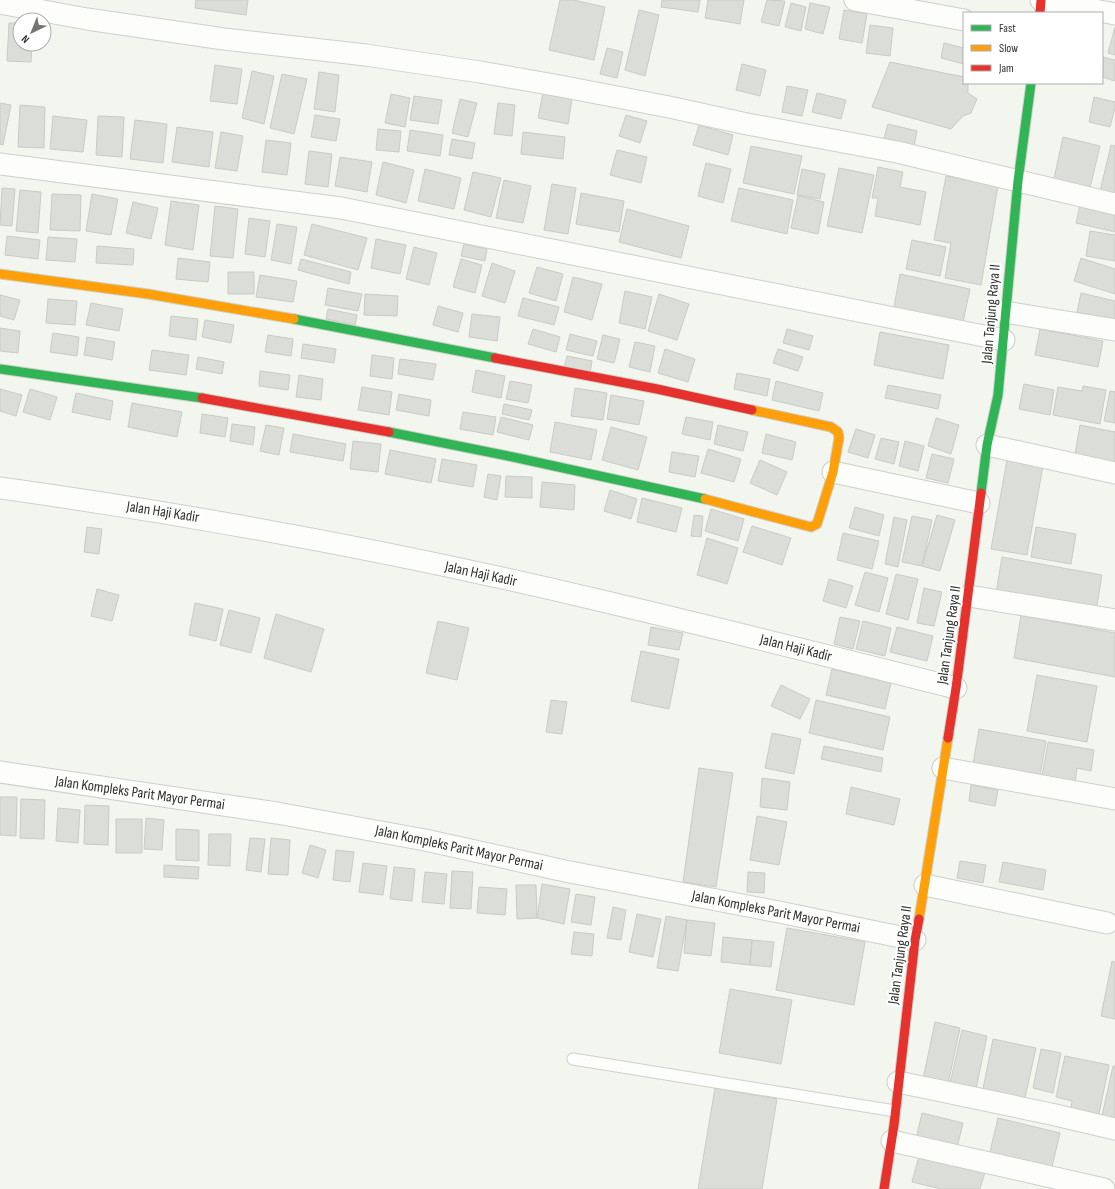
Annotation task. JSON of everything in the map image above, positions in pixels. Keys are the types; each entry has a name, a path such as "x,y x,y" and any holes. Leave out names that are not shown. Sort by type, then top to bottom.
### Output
{"street":[{"path":"855,0 963,20"},
{"path":"1040,12 1041,0 1115,14"},
{"path":"0,3 87,19 217,38 366,55 538,82 669,107 747,124 897,152 1115,204"},
{"name":"Jalan Tanjung Raya II","path":"884,1189 892,1141 915,940 956,688 969,596 987,445 998,395 1018,181 1031,84"},
{"path":"0,164 341,208 1004,340"},
{"path":"0,274 148,294 267,314 657,389 831,427 839,433 832,472 817,524 811,527 686,494 408,435 173,394 0,370"},
{"path":"1005,312 1115,330"},
{"path":"987,445 1115,473"},
{"path":"832,472 979,502"},
{"name":"Jalan Haji Kadir","path":"0,488 212,520 395,556 597,600 956,688"},
{"path":"969,596 1115,620"},
{"path":"943,768 1115,799"},
{"name":"Jalan Kompleks Parit Mayor Permai","path":"0,772 277,812 418,838 565,871 780,912 915,940"},
{"path":"925,885 1107,923"},
{"path":"898,1082 1115,1129"},
{"path":"892,1141 1104,1189"}],"lane":[{"path":"573,1059 895,1111"}],"building":[{"path":"196,0 248,0 246,15 195,8"},
{"path":"560,0 573,0 605,7 594,60 549,50"},
{"path":"662,0 700,0 698,12 661,7"},
{"path":"708,0 744,0 740,24 705,18"},
{"path":"767,0 785,1 779,26 761,22"},
{"path":"791,3 806,7 801,31 785,27"},
{"path":"810,3 830,7 823,34 805,29"},
{"path":"639,10 659,15 645,76 625,70"},
{"path":"844,10 867,14 862,43 839,39"},
{"path":"9,23 12,23 12,52 32,52 31,62 7,61"},
{"path":"870,25 893,28 890,56 866,53"},
{"path":"1115,27 1115,55 1108,53"},
{"path":"944,43 963,48 963,64 941,58"},
{"path":"607,48 623,52 617,78 600,74"},
{"path":"1103,57 1115,60 1115,81 1103,77"},
{"path":"890,62 963,77 963,84 968,84 968,93 977,99 971,113 963,116 951,129 872,107"},
{"path":"742,64 766,70 760,96 736,90"},
{"path":"215,65 242,69 237,104 210,101"},
{"path":"252,71 274,76 264,124 242,118"},
{"path":"319,72 339,75 335,112 314,109"},
{"path":"282,74 307,79 294,134 270,128"},
{"path":"787,86 808,90 802,116 782,112"},
{"path":"543,93 572,99 568,124 538,118"},
{"path":"817,93 846,100 841,119 812,112"},
{"path":"391,94 410,98 405,127 385,123"},
{"path":"414,96 442,100 438,124 410,120"},
{"path":"1094,97 1115,102 1110,127 1089,122"},
{"path":"460,99 477,103 468,137 452,133"},
{"path":"0,103 11,105 3,145 0,144"},
{"path":"498,103 515,105 512,136 494,134"},
{"path":"20,105 45,107 44,148 18,147"},
{"path":"315,115 340,119 336,141 311,137"},
{"path":"626,115 647,121 640,143 619,136"},
{"path":"53,116 87,120 83,152 50,149"},
{"path":"98,116 124,117 122,157 96,155"},
{"path":"135,120 167,124 163,163 130,159"},
{"path":"888,124 917,131 914,146 884,138"},
{"path":"699,125 733,135 728,155 693,145"},
{"path":"177,127 213,132 209,167 172,162"},
{"path":"378,129 401,131 399,152 376,150"},
{"path":"410,130 443,135 440,156 407,151"},
{"path":"221,132 243,136 237,171 215,168"},
{"path":"523,132 565,137 563,159 521,154"},
{"path":"1063,137 1100,146 1089,192 1053,183"},
{"path":"452,139 475,143 472,159 449,155"},
{"path":"266,140 291,143 287,175 262,172"},
{"path":"1111,145 1115,146 1115,194 1100,191"},
{"path":"751,146 802,156 794,194 743,183"},
{"path":"617,150 647,157 641,183 610,175"},
{"path":"309,151 332,154 328,187 305,184"},
{"path":"340,157 372,162 367,192 335,186"},
{"path":"383,162 414,170 406,203 376,195"},
{"path":"706,163 731,169 723,203 698,196"},
{"path":"878,167 903,172 900,187 926,192 920,225 875,216 878,198 872,198"},
{"path":"839,168 874,175 862,233 827,226"},
{"path":"425,169 461,178 454,209 418,201"},
{"path":"802,169 825,174 820,199 797,195"},
{"path":"473,172 501,178 491,217 464,210"},
{"path":"946,176 998,186 981,285 945,278 951,243 934,240"},
{"path":"504,180 531,186 523,223 496,218"},
{"path":"552,184 576,188 568,234 544,230"},
{"path":"2,188 15,189 12,226 0,225"},
{"path":"739,188 793,200 787,234 731,221"},
{"path":"20,190 41,192 38,233 16,231"},
{"path":"581,193 624,201 619,232 576,224"},
{"path":"52,194 81,195 80,231 50,230"},
{"path":"92,194 118,199 111,235 86,231"},
{"path":"798,196 824,202 818,234 791,228"},
{"path":"171,201 199,205 193,250 165,245"},
{"path":"133,202 158,208 151,239 126,233"},
{"path":"1080,205 1115,213 1115,232 1076,223"},
{"path":"215,206 238,209 233,258 210,256"},
{"path":"627,209 689,226 681,258 619,242"},
{"path":"249,218 270,221 265,257 245,254"},
{"path":"277,224 297,227 291,264 271,260"},
{"path":"312,224 367,238 358,270 304,255"},
{"path":"1090,231 1115,235 1115,261 1086,256"},
{"path":"7,236 40,240 38,259 5,255"},
{"path":"48,237 77,239 75,262 46,260"},
{"path":"376,239 406,245 400,274 371,268"},
{"path":"912,240 946,247 940,276 906,269"},
{"path":"464,244 487,249 485,261 461,256"},
{"path":"97,246 134,249 133,265 96,263"},
{"path":"414,247 437,253 429,285 406,279"},
{"path":"178,258 210,262 208,282 176,279"},
{"path":"1081,258 1115,269 1115,294 1074,281"},
{"path":"301,259 351,272 349,284 298,270"},
{"path":"461,259 482,265 475,293 453,287"},
{"path":"492,263 515,271 505,303 482,296"},
{"path":"537,267 563,274 556,301 529,293"},
{"path":"228,272 254,272 254,294 228,294"},
{"path":"900,274 970,289 962,327 893,313"},
{"path":"260,275 297,281 293,302 256,297"},
{"path":"573,277 602,284 592,320 564,312"},
{"path":"328,288 362,294 358,311 325,305"},
{"path":"625,291 652,297 645,329 619,323"},
{"path":"1081,293 1115,301 1115,321 1077,312"},
{"path":"365,294 398,296 397,316 364,315"},
{"path":"659,294 689,304 677,340 648,331"},
{"path":"0,295 20,300 14,320 0,316"},
{"path":"523,298 559,307 554,325 518,316"},
{"path":"48,299 77,301 75,325 46,323"},
{"path":"91,303 123,309 119,331 86,325"},
{"path":"438,306 463,313 458,332 433,325"},
{"path":"328,309 357,315 355,325 326,319"},
{"path":"472,314 500,317 497,341 469,337"},
{"path":"171,316 198,319 196,340 169,336"},
{"path":"205,320 234,325 231,343 202,337"},
{"path":"0,328 20,331 18,353 0,351"},
{"path":"533,329 560,337 556,352 528,344"},
{"path":"787,329 813,336 809,350 783,343"},
{"path":"1040,329 1103,341 1098,367 1035,355"},
{"path":"880,332 949,345 943,379 874,365"},
{"path":"53,333 79,337 77,356 50,352"},
{"path":"570,334 597,341 593,356 566,350"},
{"path":"268,335 293,339 291,356 265,352"},
{"path":"603,335 620,339 614,363 597,359"},
{"path":"87,337 115,342 112,360 84,355"},
{"path":"635,342 655,346 650,372 629,367"},
{"path":"303,344 336,349 334,363 301,358"},
{"path":"665,349 695,359 688,382 658,373"},
{"path":"778,349 803,357 798,371 773,363"},
{"path":"152,350 189,355 186,375 149,370"},
{"path":"372,355 394,358 392,379 370,376"},
{"path":"567,356 592,361 590,373 564,368"},
{"path":"198,357 224,362 222,374 196,369"},
{"path":"400,359 436,364 433,380 398,374"},
{"path":"476,370 505,376 501,398 472,392"},
{"path":"260,371 290,375 288,390 259,386"},
{"path":"737,373 770,379 767,396 734,389"},
{"path":"299,375 323,379 321,400 296,397"},
{"path":"510,381 532,385 528,403 506,399"},
{"path":"776,381 823,393 819,411 772,400"},
{"path":"1024,384 1054,390 1050,415 1019,409"},
{"path":"888,385 941,395 938,409 885,398"},
{"path":"1083,386 1106,390 1100,424 1053,415 1058,387 1082,391"},
{"path":"362,387 392,392 389,415 358,410"},
{"path":"575,388 607,393 603,420 571,416"},
{"path":"0,389 22,395 16,416 0,411"},
{"path":"30,389 57,397 50,420 23,412"},
{"path":"1110,391 1115,392 1115,423 1104,421"},
{"path":"76,393 113,401 110,420 72,412"},
{"path":"399,394 431,400 429,416 396,410"},
{"path":"611,395 644,401 639,425 607,419"},
{"path":"132,403 182,412 177,437 128,427"},
{"path":"504,404 532,410 529,420 502,414"},
{"path":"463,412 496,417 493,435 460,429"},
{"path":"202,414 228,418 225,437 200,433"},
{"path":"501,417 533,425 529,440 497,432"},
{"path":"686,417 713,422 710,440 682,434"},
{"path":"936,418 959,425 951,454 928,446"},
{"path":"555,422 597,430 591,460 550,452"},
{"path":"232,424 255,427 253,445 230,441"},
{"path":"266,425 284,428 279,455 260,451"},
{"path":"718,425 748,432 743,451 714,444"},
{"path":"1080,425 1115,432 1115,468 1074,460"},
{"path":"611,427 647,437 638,470 602,460"},
{"path":"856,429 875,435 868,458 848,452"},
{"path":"293,434 346,444 343,461 290,452"},
{"path":"766,434 796,442 792,460 762,453"},
{"path":"881,438 899,442 894,464 875,459"},
{"path":"353,441 381,444 378,472 350,469"},
{"path":"905,441 924,446 918,471 899,466"},
{"path":"708,449 741,459 734,482 701,473"},
{"path":"390,450 436,459 431,483 385,474"},
{"path":"672,452 699,456 695,477 669,472"},
{"path":"932,454 954,459 948,483 926,478"},
{"path":"442,459 477,465 473,487 438,481"},
{"path":"760,460 787,472 777,495 750,483"},
{"path":"1007,460 1043,466 1027,555 991,549"},
{"path":"488,474 501,476 497,500 484,497"},
{"path":"506,476 532,477 532,498 505,497"},
{"path":"542,482 575,485 574,510 540,507"},
{"path":"610,490 637,499 631,519 604,511"},
{"path":"642,498 682,508 676,532 637,522"},
{"path":"855,507 884,515 879,536 849,528"},
{"path":"711,509 744,519 738,541 705,531"},
{"path":"694,515 703,516 701,537 691,536"},
{"path":"937,515 955,520 940,571 922,566"},
{"path":"912,516 932,520 922,566 902,562"},
{"path":"894,517 907,520 898,567 885,564"},
{"path":"752,526 791,538 782,565 743,552"},
{"path":"87,527 102,529 99,554 84,552"},
{"path":"1036,527 1076,534 1071,564 1031,557"},
{"path":"843,533 879,541 872,569 837,560"},
{"path":"707,538 738,548 727,584 697,575"},
{"path":"1002,557 1102,575 1096,611 996,593"},
{"path":"865,572 888,578 879,612 855,605"},
{"path":"896,574 918,579 908,620 886,614"},
{"path":"829,579 853,586 846,608 823,601"},
{"path":"924,588 942,592 934,626 917,623"},
{"path":"97,589 119,595 112,621 91,616"},
{"path":"195,603 223,609 216,641 189,635"},
{"path":"229,610 260,618 251,653 220,645"},
{"path":"276,614 324,629 311,672 264,658"},
{"path":"1021,615 1115,633 1115,677 1014,658"},
{"path":"840,617 860,621 853,649 834,644"},
{"path":"438,621 469,628 457,680 426,673"},
{"path":"863,621 891,628 885,656 856,649"},
{"path":"651,627 683,633 679,650 648,645"},
{"path":"897,627 933,636 927,661 890,652"},
{"path":"641,651 679,659 669,709 631,701"},
{"path":"832,669 891,683 885,709 826,695"},
{"path":"1037,675 1097,686 1087,742 1027,731"},
{"path":"781,685 810,699 800,719 771,706"},
{"path":"551,700 567,702 562,734 546,732"},
{"path":"816,700 890,717 883,750 809,733"},
{"path":"979,729 1046,741 1039,782 972,770"},
{"path":"772,733 801,739 794,774 765,768"},
{"path":"1048,742 1094,750 1091,771 1077,768 1075,782 1042,776"},
{"path":"824,746 883,758 881,772 821,759"},
{"path":"699,768 733,773 716,887 683,882"},
{"path":"762,778 790,782 787,810 760,807"},
{"path":"971,785 998,790 995,806 969,801"},
{"path":"851,787 900,799 894,825 846,814"},
{"path":"0,797 17,797 16,836 0,835"},
{"path":"21,799 45,800 44,839 20,838"},
{"path":"85,805 109,806 108,845 84,844"},
{"path":"58,808 80,810 78,843 56,841"},
{"path":"757,816 787,822 779,865 750,860"},
{"path":"146,818 164,820 162,850 144,849"},
{"path":"116,819 142,819 142,853 116,853"},
{"path":"176,829 199,830 199,861 176,860"},
{"path":"209,834 231,834 230,866 208,865"},
{"path":"250,838 265,839 261,872 246,870"},
{"path":"271,838 290,840 288,875 268,874"},
{"path":"310,845 326,850 318,878 302,873"},
{"path":"336,850 354,852 350,882 333,880"},
{"path":"960,861 986,865 983,883 957,878"},
{"path":"1003,862 1046,870 1043,890 999,882"},
{"path":"363,863 387,866 383,895 359,892"},
{"path":"164,865 199,867 198,879 164,877"},
{"path":"394,867 415,869 412,901 390,899"},
{"path":"452,871 473,872 471,909 450,908"},
{"path":"425,872 447,874 444,904 422,902"},
{"path":"748,872 765,873 764,893 747,892"},
{"path":"542,884 570,889 564,924 537,918"},
{"path":"516,885 536,885 537,918 517,919"},
{"path":"479,887 507,889 505,915 477,913"},
{"path":"576,894 595,897 591,925 571,922"},
{"path":"613,907 626,910 621,940 607,938"},
{"path":"637,914 661,919 653,957 629,952"},
{"path":"666,916 687,920 678,971 657,968"},
{"path":"687,920 715,923 711,956 684,953"},
{"path":"787,928 865,942 854,1005 776,990"},
{"path":"574,932 594,934 592,956 571,954"},
{"path":"723,937 752,940 750,965 721,962"},
{"path":"752,940 774,942 771,967 750,965"},
{"path":"1112,961 1115,962 1115,1019 1101,1016"},
{"path":"730,989 792,1000 781,1064 719,1053"},
{"path":"935,1022 960,1028 947,1089 922,1084"},
{"path":"962,1030 987,1036 975,1094 949,1088"},
{"path":"993,1039 1036,1048 1025,1098 1013,1095 1012,1102 989,1098 991,1091 983,1089"},
{"path":"1041,1049 1061,1053 1053,1093 1033,1088"},
{"path":"1065,1056 1109,1065 1099,1114 1071,1108 1072,1101 1056,1097"},
{"path":"1113,1066 1115,1066 1115,1118 1102,1116"},
{"path":"715,1088 777,1099 762,1189 698,1189"},
{"path":"922,1113 963,1123 957,1148 916,1139"},
{"path":"998,1118 1060,1133 1051,1171 989,1156"},
{"path":"919,1156 985,1172 980,1189 941,1189 912,1182"}],"traffic: fast":[{"path":"981,493 987,445 998,395 1018,181 1031,84"},
{"path":"294,319 495,358"},
{"path":"0,369 202,398"},
{"path":"389,432 513,457 705,499"}],"traffic: slow":[{"path":"0,274 148,294 294,319"},
{"path":"705,499 811,527 817,524 833,472 839,438 838,432 831,427 752,410"},
{"path":"919,919 948,738"}],"traffic: jam":[{"path":"1040,12 1041,0"},
{"path":"495,358 657,389 752,410"},
{"path":"202,398 389,432"},
{"path":"948,738 956,688 981,493"},
{"path":"884,1189 894,1125 915,940 919,919"}]}
